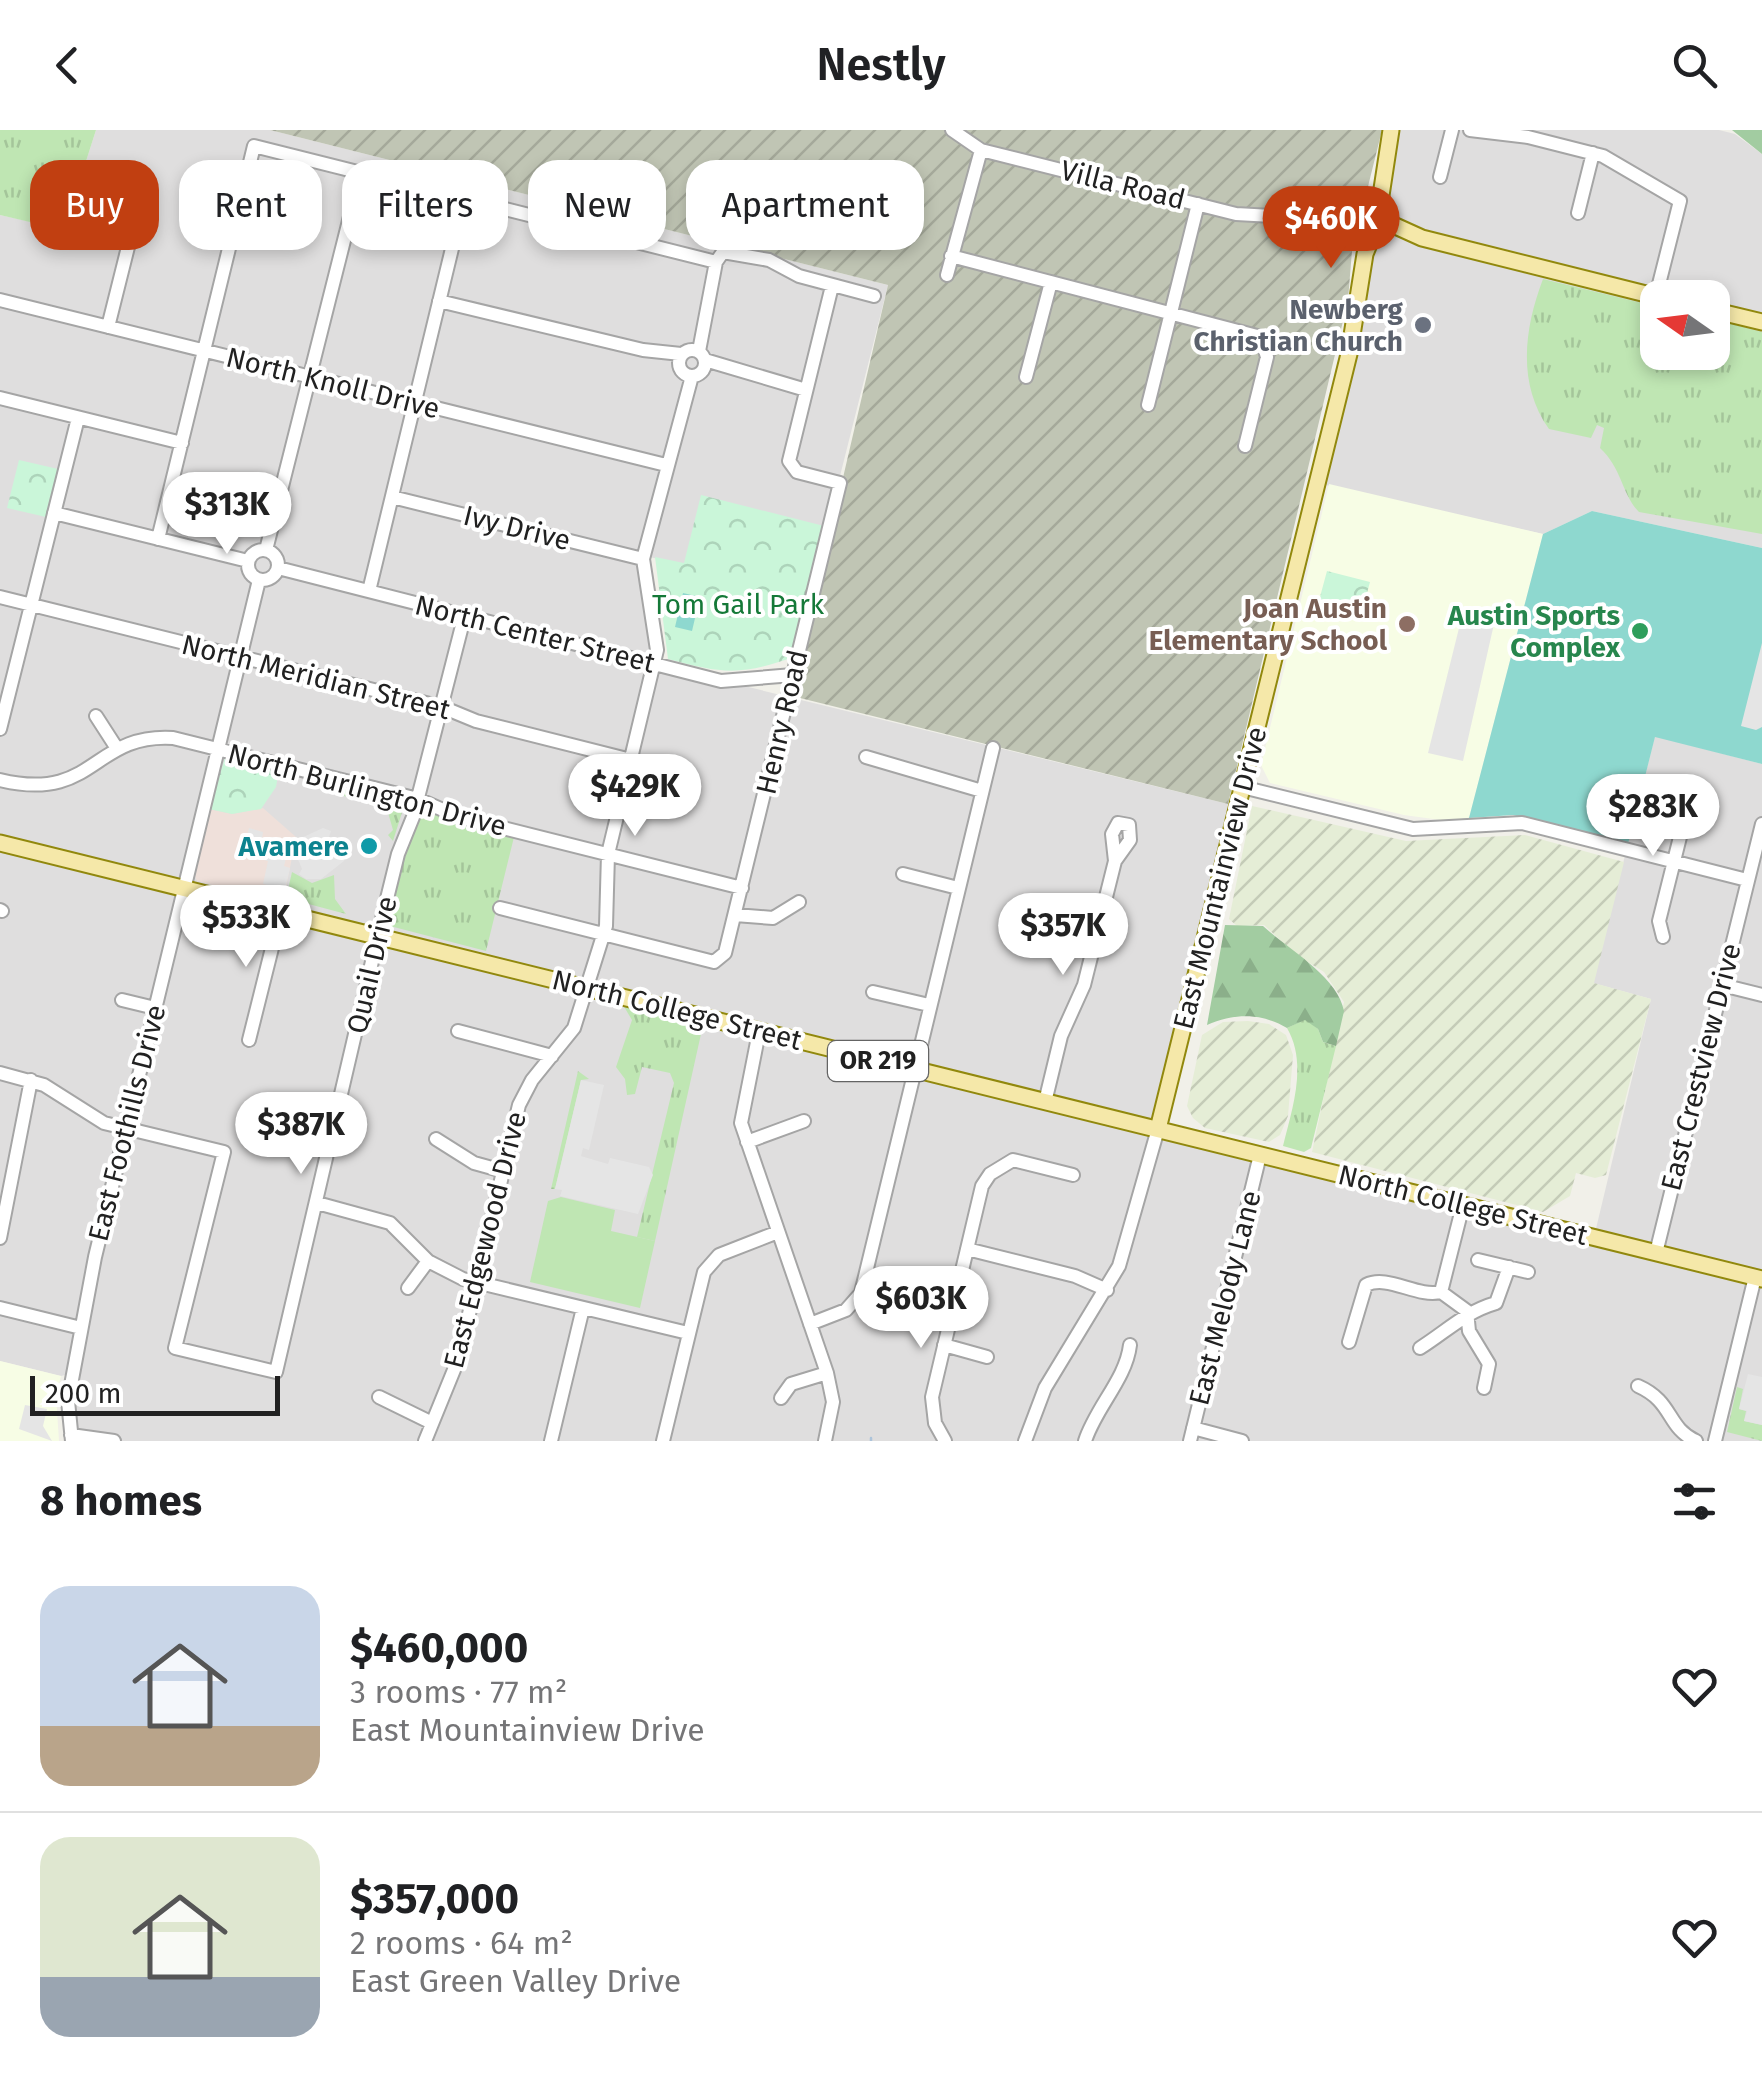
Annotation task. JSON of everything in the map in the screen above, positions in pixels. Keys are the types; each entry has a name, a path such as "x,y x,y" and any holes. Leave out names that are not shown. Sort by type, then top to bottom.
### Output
{"main road":[{"name":"East Mountainview Drive","path":"1158,1130 1349,354 1357,293 1352,280 1369,229 1392,130"},
{"name":"East Mountainview Drive","path":"1358,212 1385,158"},
{"path":"1358,212 1369,229 1422,238 1640,292"},
{"path":"1730,314 1762,322"},
{"name":"North College Street","path":"0,843 1758,1278"}],"street":[{"name":"Villa Road","path":"952,130 981,150 1255,216 1358,212"},
{"path":"1440,177 1452,130"},
{"path":"1470,130 1528,137 1593,153 1680,200 1663,280"},
{"path":"158,539 254,146 342,168"},
{"path":"947,275 981,150"},
{"path":"1578,214 1593,153"},
{"path":"1148,405 1198,204"},
{"path":"508,210 716,262 724,252 733,251 769,260 799,276 874,296"},
{"name":"Villa Road","path":"1302,212 1369,229"},
{"path":"266,550 342,245"},
{"path":"108,327 127,250"},
{"path":"369,591 452,250"},
{"path":"951,256 1248,331 1266,344 1245,446"},
{"name":"East Edgewood Drive","path":"425,1441 458,1360 524,1092 574,1028 603,934 608,854 655,664 658,634 643,581 643,559 716,262"},
{"path":"1026,377 1051,282"},
{"path":"439,301 806,390 832,286"},
{"name":"North Knoll Drive","path":"0,300 666,465"},
{"name":"Henry Road","path":"603,934 714,962 722,960 840,482 797,472 788,462 806,390"},
{"path":"0,398 182,443"},
{"path":"1,722 78,418"},
{"name":"Ivy Drive","path":"392,497 643,559"},
{"path":"54,513 248,561"},
{"path":"257,550 266,550 275,554 278,568 273,577 260,580 248,570 248,561 257,550"},
{"name":"North Center Street","path":"278,568 720,681 793,675"},
{"name":"East Foothills Drive","path":"71,1438 68,1400 80,1328 260,580"},
{"name":"North Meridian Street","path":"0,598 442,707 495,726 631,760"},
{"name":"Quail Drive","path":"126,1128 224,1152 175,1348 276,1372 398,854 418,799 464,618"},
{"path":"96,716 116,747"},
{"name":"North Burlington Drive","path":"0,780 38,786 70,781 116,747 158,738 418,799 460,817 742,888"},
{"path":"810,1324 846,1310 861,1293 994,748"},
{"path":"866,757 982,791"},
{"path":"1242,788 1395,826 1437,829 1506,821 1747,880"},
{"path":"1662,936 1659,921 1687,809 1698,798"},
{"name":"East Crestview Drive","path":"1656,1252 1762,824"},
{"path":"1045,1102 1061,1036 1084,985 1115,861"},
{"path":"903,874 958,888"},
{"path":"736,915 772,918 799,902"},
{"path":"500,908 603,934"},
{"path":"249,1040 282,912"},
{"path":"1722,984 1762,994"},
{"path":"873,992 929,1006"},
{"path":"122,1000 155,1008"},
{"path":"458,1031 552,1056"},
{"path":"759,1032 742,1105 746,1142 827,1373 832,1402 825,1441"},
{"path":"0,1073 31,1080 96,1120 126,1128"},
{"path":"0,1238 31,1080"},
{"path":"746,1142 804,1121"},
{"name":"East Mountainview Drive","path":"1025,1441 1045,1388 1107,1290 1128,1240 1158,1130"},
{"path":"436,1139 474,1164 503,1171"},
{"name":"East Melody Lane","path":"1192,1435 1260,1155"},
{"path":"945,1441 935,1422 932,1396 982,1186 1001,1165 1027,1161 1072,1175"},
{"path":"317,1203 390,1224 428,1261 476,1283 688,1332"},
{"path":"1441,1292 1463,1205"},
{"path":"663,1441 688,1332 710,1261 778,1232"},
{"path":"967,1248 1074,1276 1107,1290"},
{"path":"1478,1260 1528,1272"},
{"path":"408,1288 428,1261"},
{"path":"1420,1348 1455,1326 1467,1311 1501,1298 1509,1267"},
{"path":"1715,1441 1758,1278"},
{"path":"1349,1342 1366,1284 1374,1281 1424,1293 1441,1292 1467,1311 1469,1331 1489,1364 1484,1388"},
{"path":"0,1308 80,1328"},
{"path":"550,1441 583,1308"},
{"path":"944,1345 987,1356"},
{"path":"1085,1441 1099,1408 1128,1364 1130,1345"},
{"path":"782,1398 791,1384 827,1373"},
{"path":"1638,1386 1662,1400 1678,1429 1696,1441"},
{"path":"379,1397 430,1422"},
{"path":"1192,1435 1242,1441"},
{"path":"71,1438 114,1441"}],"shaded area":[{"path":"96,130 270,130 390,160 342,160 342,250 508,250 508,190 528,195 528,250 666,250 666,229 686,234 686,250 748,250 888,285 840,476 845,478 833,529 684,564 639,555 642,593 662,666 1228,804 1158,1129 1594,1237 1651,999 1593,983 1655,736 1762,764 1762,1441 71,1441 73,1373 61,1376 0,1361 0,215 30,222 30,250 159,250 159,160 86,160"},
{"path":"270,130 1382,130 1352,251 1348,300 1228,804 792,696 888,285 748,250 924,250 924,160 686,160 686,234 666,229 666,160 528,160 528,195 508,190 508,160 390,160"},
{"path":"1392,130 1719,130 1735,134 1762,154 1762,548 1592,511 1543,534 1317,483"},
{"name":"Joan Austin Elementary School","path":"1329,484 1543,534 1469,818 1448,821 1404,815 1270,783 1261,765"},
{"name":"Austin Sports Complex","path":"1592,511 1762,548 1762,764 1655,737 1628,844 1513,815 1469,818 1543,534"},
{"path":"683,593 700,597 692,631 675,627"},
{"path":"1462,616 1494,624 1463,761 1428,753"},
{"path":"1762,643 1762,727 1756,730 1741,726"},
{"path":"1252,806 1406,841 1525,835 1624,862 1594,983 1651,999 1606,1175 1595,1178 1576,1173 1570,1196 1543,1212 1312,1152 1344,1002 1324,972 1295,954 1264,925 1237,926 1229,919"},
{"path":"263,808 296,837 283,903 197,881 194,874 209,809 232,814"},
{"path":"249,828 263,832 262,839 281,841 288,850 284,866 290,868 285,890 263,884 268,861 248,856 250,850 244,848"},
{"path":"323,828 331,831 329,837 339,852 345,853 344,861 321,879 306,879 299,874 302,869 295,852 304,843 301,838"},
{"path":"1223,1022 1269,1024 1286,1035 1293,1055 1288,1116 1280,1135 1269,1142 1205,1128 1187,1106 1202,1035"},
{"path":"581,1080 604,1085 589,1150 583,1148 581,1156 608,1164 610,1158 649,1167 653,1175 638,1214 560,1196 562,1190 555,1189"},
{"path":"0,1361 61,1376 56,1395 59,1441 0,1441"},
{"path":"1748,1374 1762,1377 1762,1425 1744,1421 1747,1411 1739,1409"},
{"path":"25,1405 47,1409 43,1426 52,1441 19,1429"}],"green space":[{"path":"0,130 96,130 86,160 30,160 30,222 0,215"},
{"path":"1732,130 1762,130 1762,154"},
{"path":"1543,279 1640,303 1640,370 1730,370 1730,324 1762,332 1762,534 1639,512 1600,448 1604,428 1597,425 1591,438 1549,429 1532,394 1528,375 1531,317"},
{"path":"19,460 58,469 46,517 7,508"},
{"name":"Tom Gail Park","path":"701,495 824,526 796,656 732,671 668,659 655,557 684,563"},
{"path":"1327,571 1370,582 1360,619 1317,608"},
{"path":"225,758 279,770 276,787 261,809 232,814 209,809"},
{"path":"345,790 404,806 393,841 388,835 393,830 387,809 344,796"},
{"path":"424,809 514,837 486,951 386,925 402,856"},
{"path":"292,872 312,883 334,875 335,899 346,914 286,898"},
{"path":"1225,925 1263,926 1322,975 1344,1011 1336,1046 1323,1042 1318,1029 1305,1020 1287,1028 1248,1016 1207,1025"},
{"path":"623,1005 703,1025 655,1241 637,1237 674,1083 670,1073 642,1067 635,1094 627,1095 625,1079 616,1067 632,1020"},
{"path":"1306,1019 1318,1029 1323,1042 1336,1046 1311,1148 1304,1152 1283,1146 1297,1071 1287,1028"},
{"path":"578,1071 589,1079 581,1080 555,1189 551,1189"},
{"path":"561,1197 615,1210 611,1231 655,1241 640,1308 530,1282 548,1201"},
{"path":"1737,1387 1743,1389 1739,1409 1746,1411 1744,1421 1762,1425 1762,1441 1727,1432"}],"place":[{"name":"Newberg Christian Church","path":"1423,325"},
{"name":"Joan Austin Elementary School","path":"1407,624"},
{"name":"Austin Sports Complex","path":"1640,631"},
{"name":"Avamere","path":"369,846"}]}
